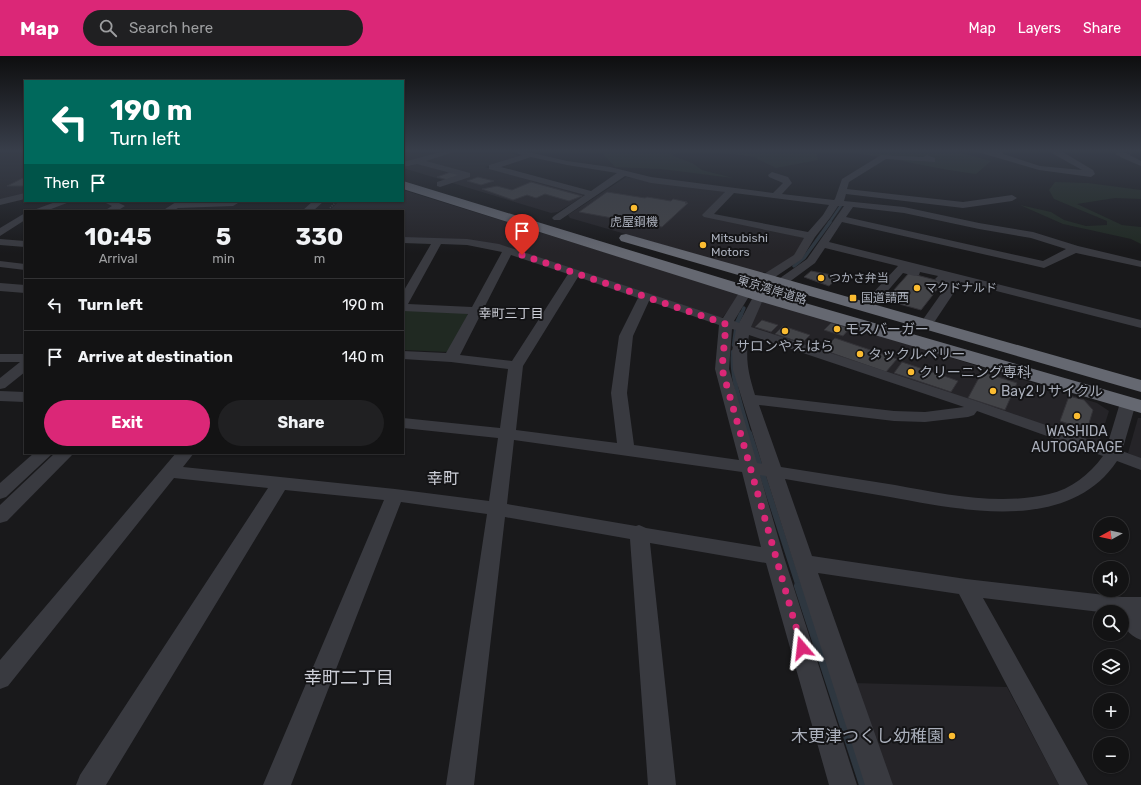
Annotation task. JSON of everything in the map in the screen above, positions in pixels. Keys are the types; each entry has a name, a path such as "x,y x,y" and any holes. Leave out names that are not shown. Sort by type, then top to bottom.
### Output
{"highway":[{"name":"東京湾岸道路","path":"423,185 1137,404"},
{"name":"東京湾岸道路","path":"444,185 557,218 763,287 1141,386"},
{"path":"404,186 730,288 763,287 1137,404"}],"street":[{"path":"559,185 593,194"},
{"path":"557,218 606,185"},
{"path":"691,185 842,204 904,210 979,226 1033,235 1075,249 1141,264"},
{"path":"775,196 786,185"},
{"path":"844,185 842,204 817,240 811,261 763,287 757,300 735,327 722,369 761,470 804,562 879,785"},
{"path":"732,190 707,215 817,240 1141,324"},
{"path":"0,202 24,196"},
{"path":"842,204 963,205 1012,198"},
{"path":"39,210 64,202"},
{"path":"110,202 120,206 111,210"},
{"path":"168,210 176,205 234,202"},
{"path":"223,210 234,202"},
{"path":"309,210 318,202"},
{"path":"320,210 328,202"},
{"path":"842,204 1044,265 1075,249"},
{"path":"0,233 24,217"},
{"path":"404,240 481,244 508,251 974,405 1141,464"},
{"path":"404,300 438,241"},
{"path":"0,242 24,244"},
{"path":"451,358 508,251"},
{"path":"0,264 24,267"},
{"path":"875,298 901,269 955,282 930,318"},
{"path":"460,785 516,366 575,272"},
{"path":"0,287 24,289"},
{"path":"626,449 619,393 626,336 645,296"},
{"path":"404,307 477,311"},
{"path":"735,327 740,370 749,399 774,557 843,785"},
{"path":"404,355 451,358 516,366"},
{"path":"0,358 24,358"},
{"path":"0,385 24,366"},
{"path":"0,396 24,397"},
{"path":"749,399 894,416 925,417 968,412 974,405"},
{"path":"404,423 507,433 626,449 942,500 985,504 1010,504 1042,502 1075,492 1096,478 1113,454 1137,404"},
{"path":"0,493 43,454"},
{"path":"0,516 64,454"},
{"path":"0,678 185,454"},
{"path":"170,472 396,495 497,509 639,532 774,557"},
{"path":"90,785 280,483"},
{"path":"277,785 396,495"},
{"path":"639,532 662,785"},
{"path":"804,562 966,587 1132,606 1141,630"},
{"path":"966,587 1074,785"}],"shaded area":[{"path":"0,185 24,185 24,196 0,201"},
{"path":"459,185 550,185 583,194 584,196 558,212 551,213"},
{"path":"614,185 682,185 723,191 727,193 703,215 805,238 794,257 770,272 760,273 570,218 568,215"},
{"path":"1053,185 1103,185 1141,190 1141,199 1115,198 1077,204 1122,225 1141,227 1141,244 1131,239 1063,224 1020,205 1051,212 1064,220 1086,226 1107,225 1107,221 1054,199 1049,190"},
{"path":"404,190 737,293 739,296 723,317 717,317 500,245 404,238 404,210 330,210 338,202 404,202"},
{"path":"761,303 775,303 1097,403 1109,411 1099,443 1094,443 751,329 748,325"},
{"path":"404,310 466,313 468,315 448,352 404,350"},
{"path":"1138,418 1141,418 1141,459 1128,453"},
{"name":"木更津つくし幼稚園","path":"853,683 1007,687 1059,785 888,785"}],"building":[{"path":"9,185 24,185 23,186 7,186"},
{"path":"524,185 542,185 582,196 569,201 545,194 536,198 527,195 513,200 482,189 497,186 512,190"},
{"name":"虎屋鋼機","path":"607,192 671,201 673,199 688,203 662,227 579,212"},
{"name":"つかさ弁当","path":"811,271 832,275 830,277 837,279 829,286 804,277"},
{"name":"マクドナルド","path":"909,273 943,282 921,310 885,300"},
{"path":"762,320 778,325 771,332 755,327"},
{"name":"モスバーガー","path":"831,323 850,328 843,336 824,330"},
{"path":"783,326 810,335 802,343 775,334"},
{"name":"タックルベリー","path":"835,338 897,359 886,372 823,350"},
{"path":"902,362 958,381 951,392 894,373"},
{"name":"Bay2リサイクル","path":"982,372 1017,383 1005,410 968,398"},
{"name":"WASHIDA AUTOGARAGE","path":"1069,396 1084,400 1093,410 1087,430 1060,421"}],"waterway":[{"path":"829,223 842,204"},
{"path":"794,266 804,258 830,222"},
{"path":"741,315 744,308"},
{"path":"734,345 737,323 741,314"},
{"path":"733,352 735,383 749,434"},
{"path":"749,433 799,587"},
{"path":"798,586 863,785"}],"place":[{"name":"虎屋鋼機","path":"634,208"},
{"name":"Mitsubishi Motors","path":"703,245"},
{"name":"つかさ弁当","path":"821,278"},
{"name":"マクドナルド","path":"917,288"},
{"name":"国道請西","path":"853,298"},
{"name":"モスバーガー","path":"837,329"},
{"name":"サロンやえはら","path":"785,331"},
{"name":"タックルベリー","path":"860,354"},
{"name":"クリーニング専科","path":"911,372"},
{"name":"Bay2リサイクル","path":"993,391"},
{"name":"WASHIDA AUTOGARAGE","path":"1077,416"},
{"name":"木更津つくし幼稚園","path":"952,736"}],"district":[{"name":"幸町三丁目","path":"511,313"},
{"name":"幸町","path":"443,478"},
{"name":"幸町二丁目","path":"349,678"}],"route":[{"path":"522,255 726,324 722,369 774,557 802,648"}]}
